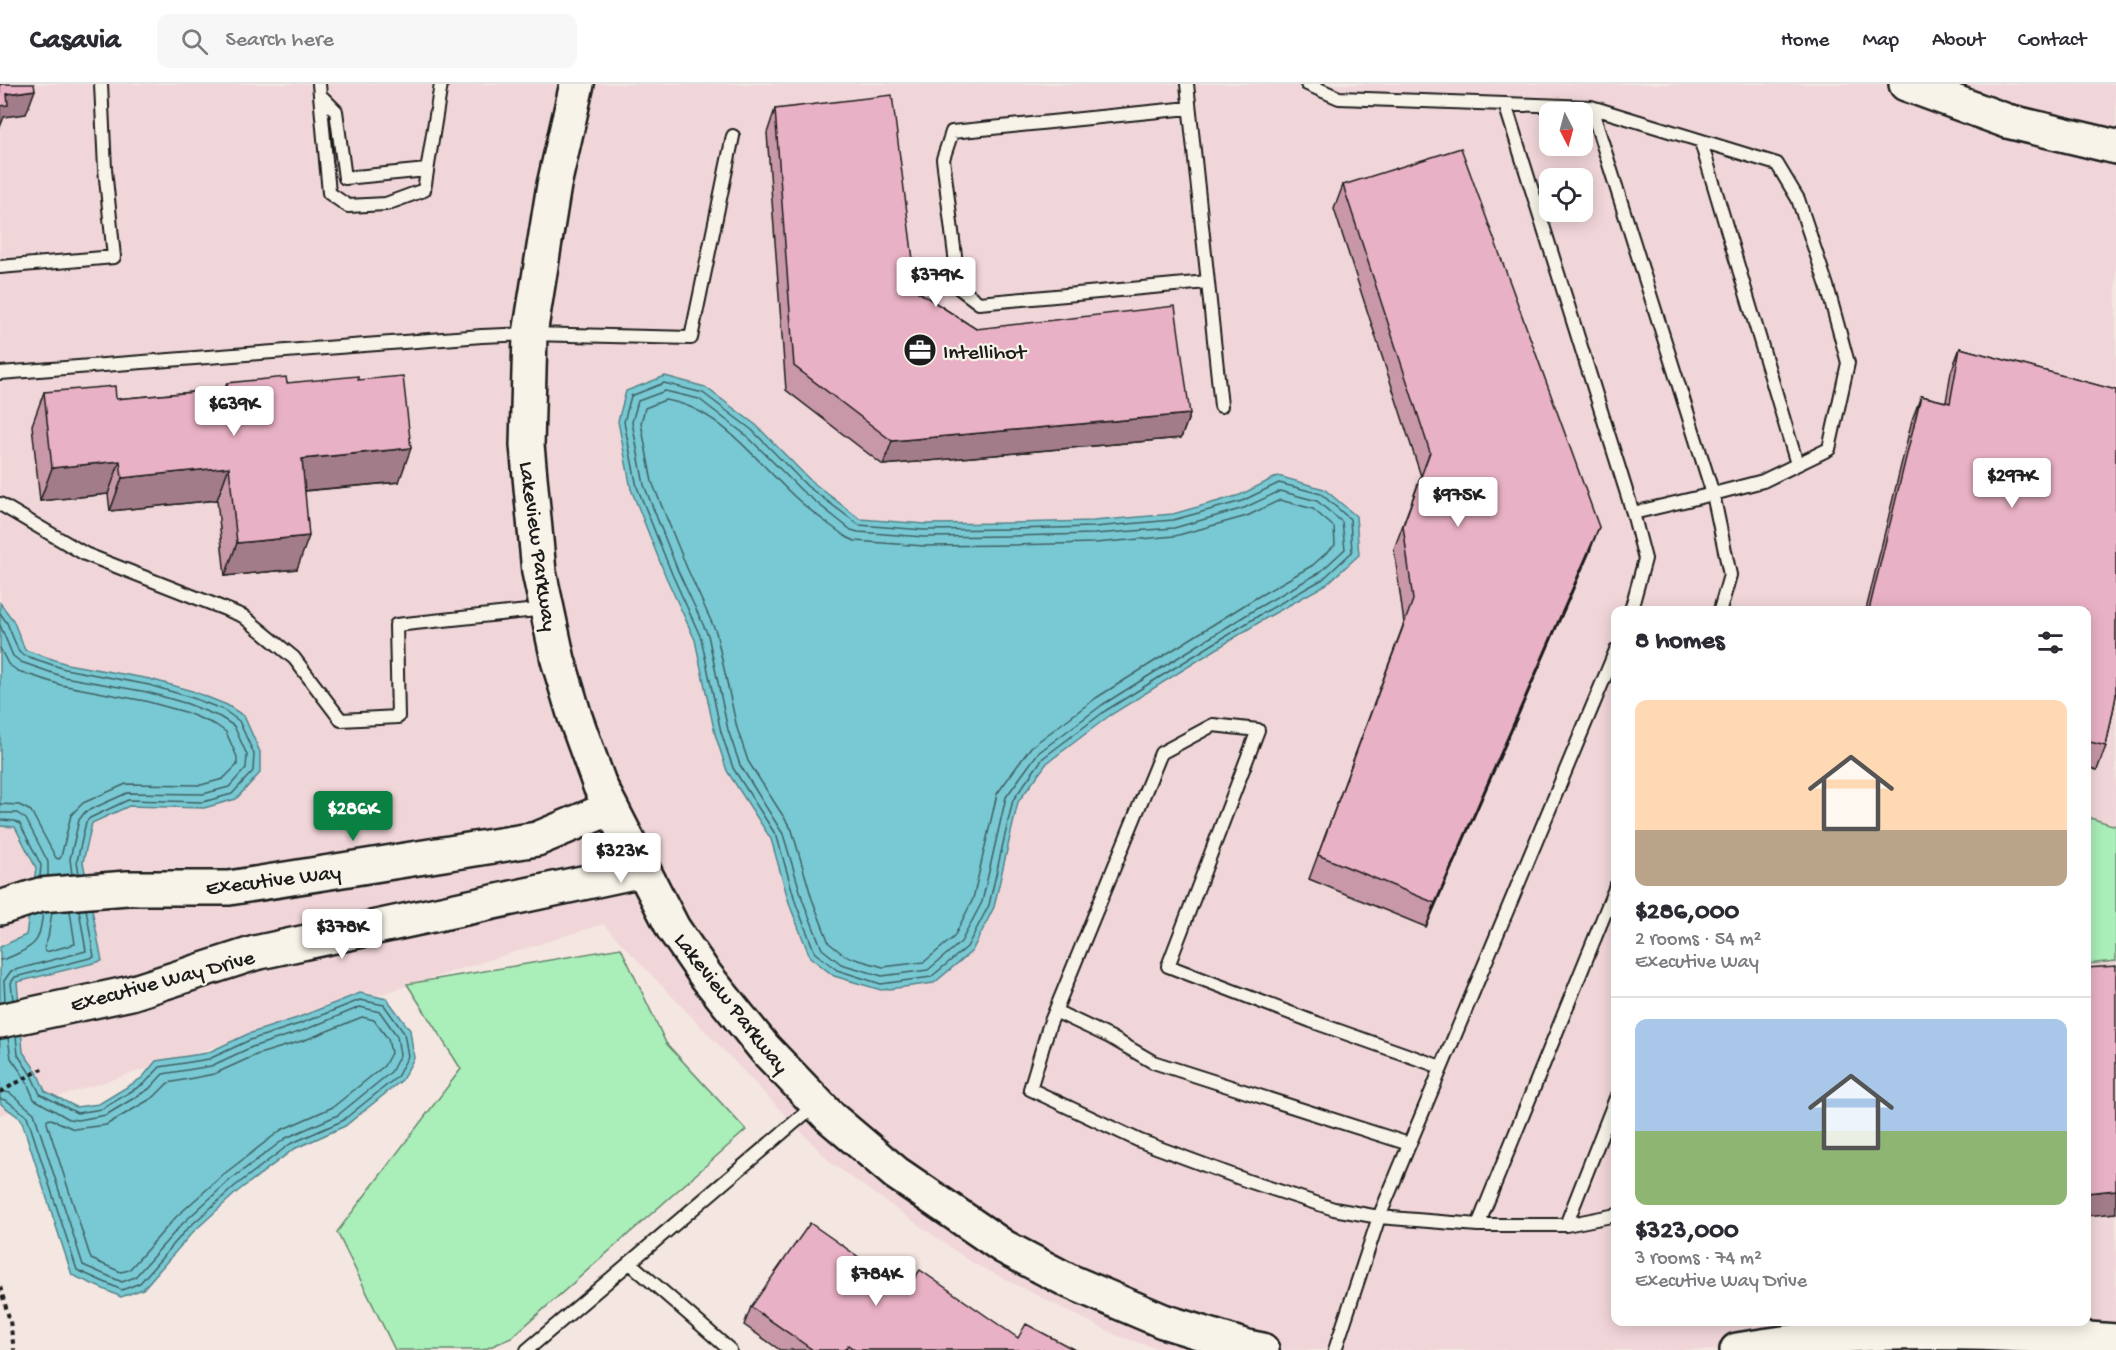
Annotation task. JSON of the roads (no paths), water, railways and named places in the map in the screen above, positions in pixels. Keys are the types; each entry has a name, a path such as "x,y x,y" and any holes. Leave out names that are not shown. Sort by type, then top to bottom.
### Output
{"street":[{"name":"Lakeview Parkway","path":"578,84 554,185 530,334 527,445 539,572 558,660 575,717 600,786 674,928 706,976 765,1049 817,1104 896,1173 1004,1247 1069,1281 1163,1322 1262,1350"},
{"path":"1906,84 2007,121 2116,147"},
{"name":"Executive Way","path":"7,905 40,896 127,888 229,888 537,839 611,808"},
{"name":"Executive Way Drive","path":"0,1021 131,993 255,953 643,870"},
{"path":"1737,1350 1821,1338 1847,1343 1891,1333 1941,1327 2116,1341"}],"lane":[{"path":"0,267 114,257 105,168 101,84"},
{"path":"320,90 329,194 348,206 386,204 424,190 441,84"},
{"path":"1187,84 1221,406"},
{"path":"1307,84 1339,98 1539,105"},
{"path":"320,90 336,111 345,178 427,170"},
{"path":"1505,104 1633,513 1645,559 1632,606"},
{"path":"1593,107 1777,164 1798,199 1827,286 1848,363 1829,449 1763,481 1633,513"},
{"path":"1190,108 952,132 943,159 958,288 980,303 1207,282"},
{"path":"1593,110 1713,494 1730,575 1721,606"},
{"path":"0,373 530,334 691,338 733,136"},
{"path":"1701,142 1797,464"},
{"path":"0,504 85,554 243,616 294,658 341,720 398,717 396,625 547,609"},
{"path":"1335,1350 1378,1217 1611,662"},
{"path":"1441,1067 1311,1021 1168,966 1258,730 1213,725 1161,753 1048,1026 1030,1089 1140,1141 1248,1181 1334,1209 1378,1217 1478,1225 1566,1225 1611,1216"},
{"path":"1478,1225 1611,898"},
{"path":"1055,1011 1110,1037 1153,1062 1409,1144"},
{"path":"527,1350 817,1104"},
{"path":"1566,1225 1611,1111"},
{"path":"630,1263 730,1350"}],"water":[{"path":"665,376 705,387 756,425 811,481 860,519 925,524 1011,523 1093,521 1173,514 1240,495 1278,476 1324,489 1356,516 1359,555 1327,584 1266,618 1109,716 1047,763 1018,802 994,907 972,951 934,983 881,990 834,976 810,957 790,906 771,839 727,771 715,734 695,640 666,577 631,489 618,421 626,391"},
{"path":"0,603 13,620 25,650 67,664 150,679 192,691 227,705 244,716 260,752 260,773 236,799 204,808 129,806 92,823 83,862 102,961 17,982 23,1052 37,1072 45,1091 76,1107 99,1104 142,1078 156,1061 207,1053 248,1034 297,1018 360,993 387,999 410,1030 414,1058 402,1080 345,1126 294,1149 238,1191 192,1233 143,1289 121,1297 72,1275 21,1119 0,1101 0,947 26,935 36,868 15,827 0,826"}],"place":[{"name":"Intellihot","path":"920,350"}]}
